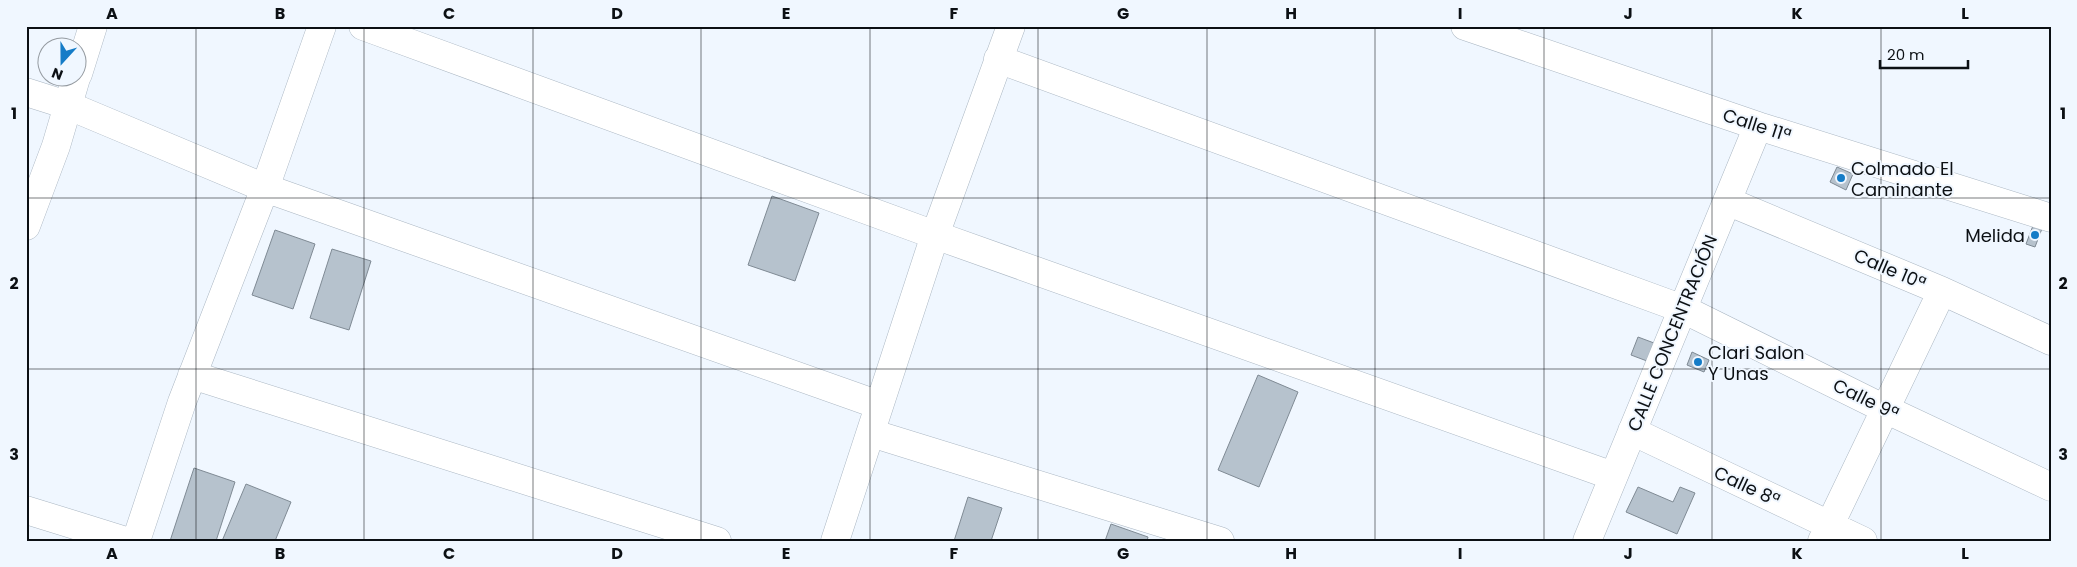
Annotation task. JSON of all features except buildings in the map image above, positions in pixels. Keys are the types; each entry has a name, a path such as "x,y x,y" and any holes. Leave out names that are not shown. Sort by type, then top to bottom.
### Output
{"street":[{"path":"88,42 93,26"},
{"path":"136,541 192,375 265,188 322,26"},
{"path":"363,26 935,235 1613,476"},
{"path":"835,541 935,235 1011,26"},
{"name":"Calle 11ª","path":"1465,26 1758,126 2051,218"},
{"name":"Calle 9ª","path":"998,59 1683,309 1885,409 2051,487"},
{"path":"26,226 56,146 73,88"},
{"path":"26,92 67,106 265,188 879,405"},
{"name":"CALLE CONCENTRACIÓN","path":"1587,541 1758,126"},
{"name":"Calle 10ª","path":"1727,201 1942,290 2051,341"},
{"path":"1826,533 1942,290"},
{"path":"192,375 717,541"},
{"name":"Calle 8ª","path":"1632,431 1826,533 1862,541"},
{"path":"871,433 1220,541"},
{"path":"26,510 126,541"}],"place":[{"name":"Colmado El Caminante","path":"1841,178"},
{"name":"Melida","path":"2035,235"},
{"name":"Clari Salon Y Unas","path":"1698,362"}]}
